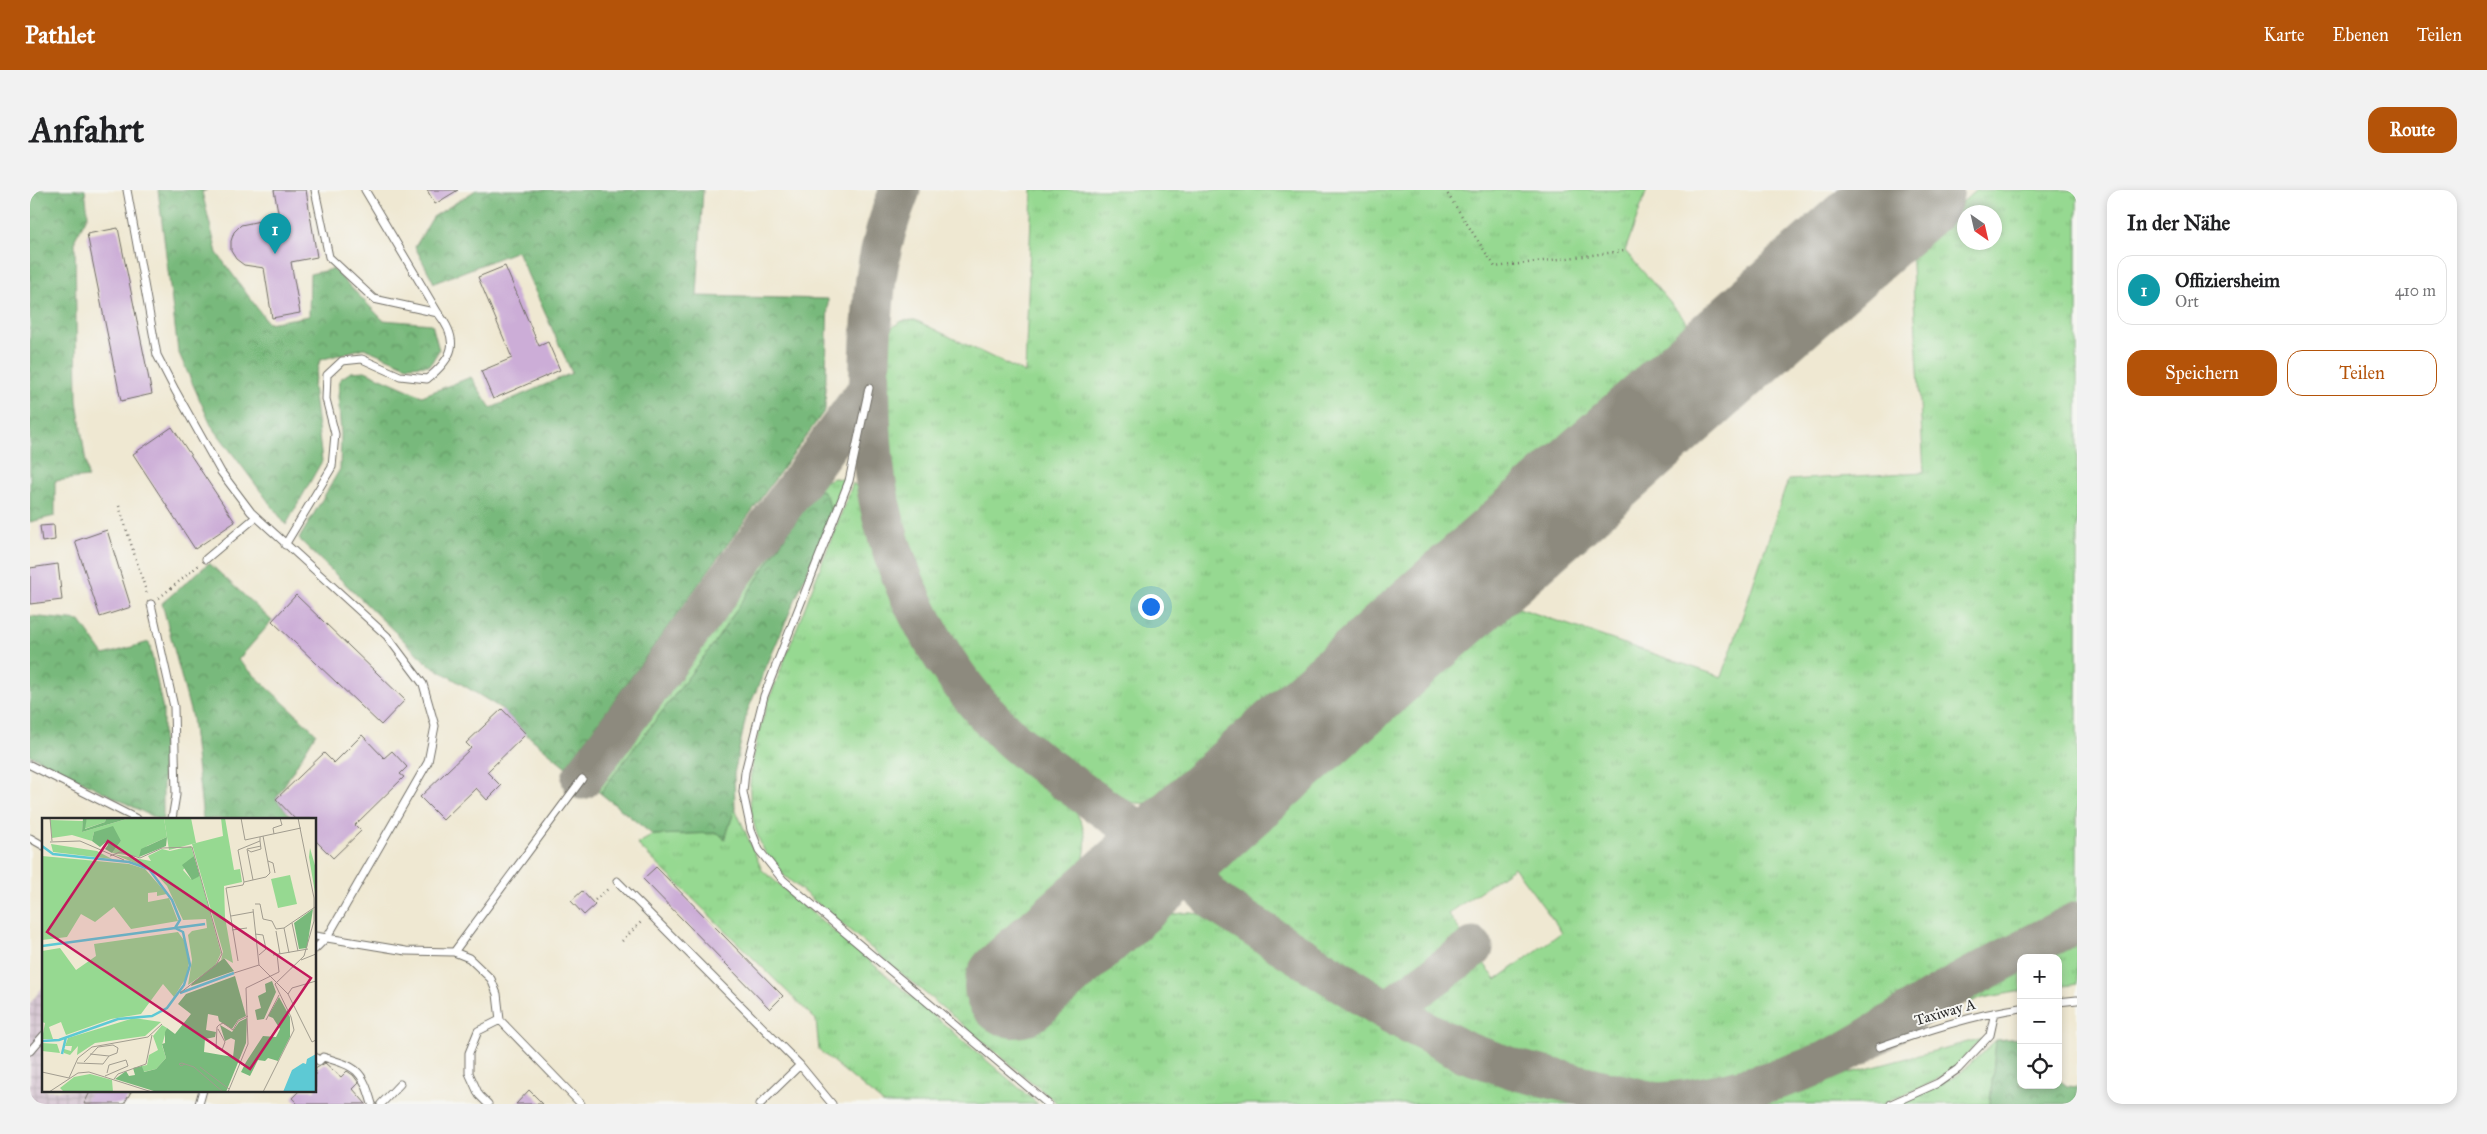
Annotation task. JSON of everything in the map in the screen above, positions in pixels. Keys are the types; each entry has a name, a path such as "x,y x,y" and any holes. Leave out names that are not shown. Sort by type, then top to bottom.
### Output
{"lane":[{"path":"126,190 157,355 174,390 221,472 256,517 387,636 423,684 435,726 428,762 328,936 316,948"},
{"path":"316,190 329,257 374,299 438,313"},
{"path":"285,545 332,467 335,434 326,399 327,375 342,361 362,358 400,376 427,379 444,366 452,348 450,328 438,313 365,190"},
{"path":"870,388 849,480 761,705 744,772 743,792 746,811 759,850 783,880 1048,1104"},
{"path":"206,559 256,517"},
{"path":"151,604 174,707 176,795 172,818"},
{"path":"30,765 136,818"},
{"path":"454,952 582,778"},
{"path":"30,838 42,845"},
{"path":"617,881 800,1065 832,1104"},
{"path":"316,936 328,936 363,945 397,950 454,952 469,958 491,979 497,994 500,1020 581,1104"},
{"path":"2062,1002 2077,1000"},
{"name":"Taxiway A","path":"1878,1047 1943,1025 2017,1009"},
{"path":"1891,1104 1938,1083 1958,1069 1990,1035 1995,1012"},
{"path":"488,1104 479,1095 469,1073 469,1052 478,1031 500,1020"},
{"path":"30,1051 42,1037"},
{"path":"316,1058 319,1061 323,1056 351,1065 366,1081 372,1104"},
{"path":"760,1104 800,1065"},
{"path":"381,1104 400,1084"}],"path":[{"path":"1444,190 1496,267 1624,251"},
{"path":"119,506 151,604 206,559"},
{"path":"596,900 617,881"},
{"path":"622,941 650,914"}],"shaded area":[{"path":"42,988 42,1092 131,1092 124,1104 30,1104 30,1003"}],"green space":[{"path":"30,190 85,190 88,215 75,239 77,400 88,477 55,481 55,516 30,522"},
{"path":"158,190 207,190 202,192 217,253 268,323 309,316 310,274 333,269 383,320 432,324 439,350 430,365 407,366 364,348 320,360 313,386 322,461 286,525 211,425 178,351"},
{"path":"476,190 703,190 697,296 828,299 825,410 566,767 526,734 502,709 427,663 299,539 340,469 341,433 338,396 340,379 351,372 365,371 422,396 471,377 491,408 572,373 517,251 434,283 415,247 433,217"},
{"path":"1032,190 1647,190 1625,251 1693,329 1164,800 1149,803 1124,801 1091,783 1033,738 1000,705 971,670 946,633 925,593 908,550 896,506 888,460 885,417 885,346 889,329 902,321 915,320 1025,373"},
{"path":"1976,190 2077,190 2077,901 1924,982 1826,1046 1785,1061 1694,1084 1656,1088 1507,1053 1420,1014 1418,1008 1420,1002 1478,955 1496,980 1562,932 1514,867 1448,914 1467,940 1417,980 1385,993 1229,895 1218,874 1218,863 1507,604 1722,677 1788,480 1924,472 1911,248 1957,207 1957,250 2002,250 2002,205 1959,205"},
{"path":"834,478 844,479 831,516 830,506 815,492 715,642 600,793 595,789 813,491 820,483"},
{"path":"853,483 866,502 884,563 901,605 935,665 962,702 988,732 1002,747 1060,795 1072,807 1080,821 1085,836 1085,854 1078,875 983,961 1038,1023 1150,924 1176,914 1199,914 1218,920 1382,1025 1460,1065 1597,1104 1058,1104 775,868 763,848 755,828 751,808 750,788 755,747 767,705"},
{"path":"822,490 828,498 831,516 747,712 734,774 735,808 725,839 718,833 653,835 600,793 715,642 815,492"},
{"path":"209,563 272,621 238,660 316,733 276,799 292,818 203,818 192,718 162,603"},
{"path":"30,616 80,621 104,655 149,642 163,710 163,818 155,818 30,755"},
{"path":"735,808 762,870 1038,1104 884,1104 819,1050 816,1020 637,844 653,835 718,833 725,839"},
{"path":"2077,941 2077,984 2062,986 2062,954 2053,954"},
{"path":"2017,972 2017,992 1983,998 1969,1004 1966,998"},
{"path":"1983,1038 1952,1070 1933,1082 1883,1104 1734,1104"},
{"path":"2017,1038 2017,1089 2062,1089 2062,1082 2067,1086 2077,1087 2077,1104 1990,1104 1996,1040"},
{"path":"1996,1040 1990,1104 1899,1104 1958,1075"}],"building":[{"path":"274,190 306,190 317,257 291,262 300,313 272,318 264,268 244,265 236,259 231,251 231,241 234,232 241,225 279,217"},
{"path":"427,190 458,190 435,204"},
{"path":"118,228 152,394 121,401 87,234"},
{"path":"505,266 539,346 548,342 560,370 493,399 481,371 512,358 478,277"},
{"path":"172,427 235,522 195,549 133,454"},
{"path":"54,525 55,540 42,542 40,526"},
{"path":"107,530 131,607 100,617 75,541"},
{"path":"58,564 62,600 30,604 30,568"},
{"path":"296,595 405,700 381,725 272,621"},
{"path":"502,709 526,734 487,772 501,786 487,800 476,788 443,820 420,797 471,748 466,743"},
{"path":"362,735 384,758 392,751 407,767 400,774 404,777 355,825 361,831 333,858 316,841 316,818 294,818 276,799 324,753 334,763"},
{"path":"656,867 783,996 770,1009 643,879"},
{"path":"582,891 595,905 584,915 571,901"},
{"path":"325,1063 341,1077 347,1071 353,1075 359,1083 353,1089 366,1104 298,1104 292,1098 298,1092 316,1092 316,1068"},
{"path":"529,1090 543,1104 516,1104"},
{"path":"90,1092 131,1092 124,1104 84,1104"}],"taxiway":[{"path":"900,190 885,233 874,294 870,360 870,422 876,483 883,517 904,583 919,615 955,675 999,727 1040,762 1115,816 1143,830 1157,833 1172,832 1189,826 1208,815"},
{"path":"582,779 869,388"},
{"path":"1208,815 1192,838 1188,857 1190,867 1200,885 1221,906 1391,1013 1465,1052 1520,1071 1657,1103 1700,1098 1747,1088 1793,1074 1833,1058 1964,981 2077,922"},
{"path":"1391,1013 1399,1002 1473,948"}],"runway":[{"path":"1015,987 1913,190"}],"place":[{"name":"Offiziersheim","path":"275,254"}]}
